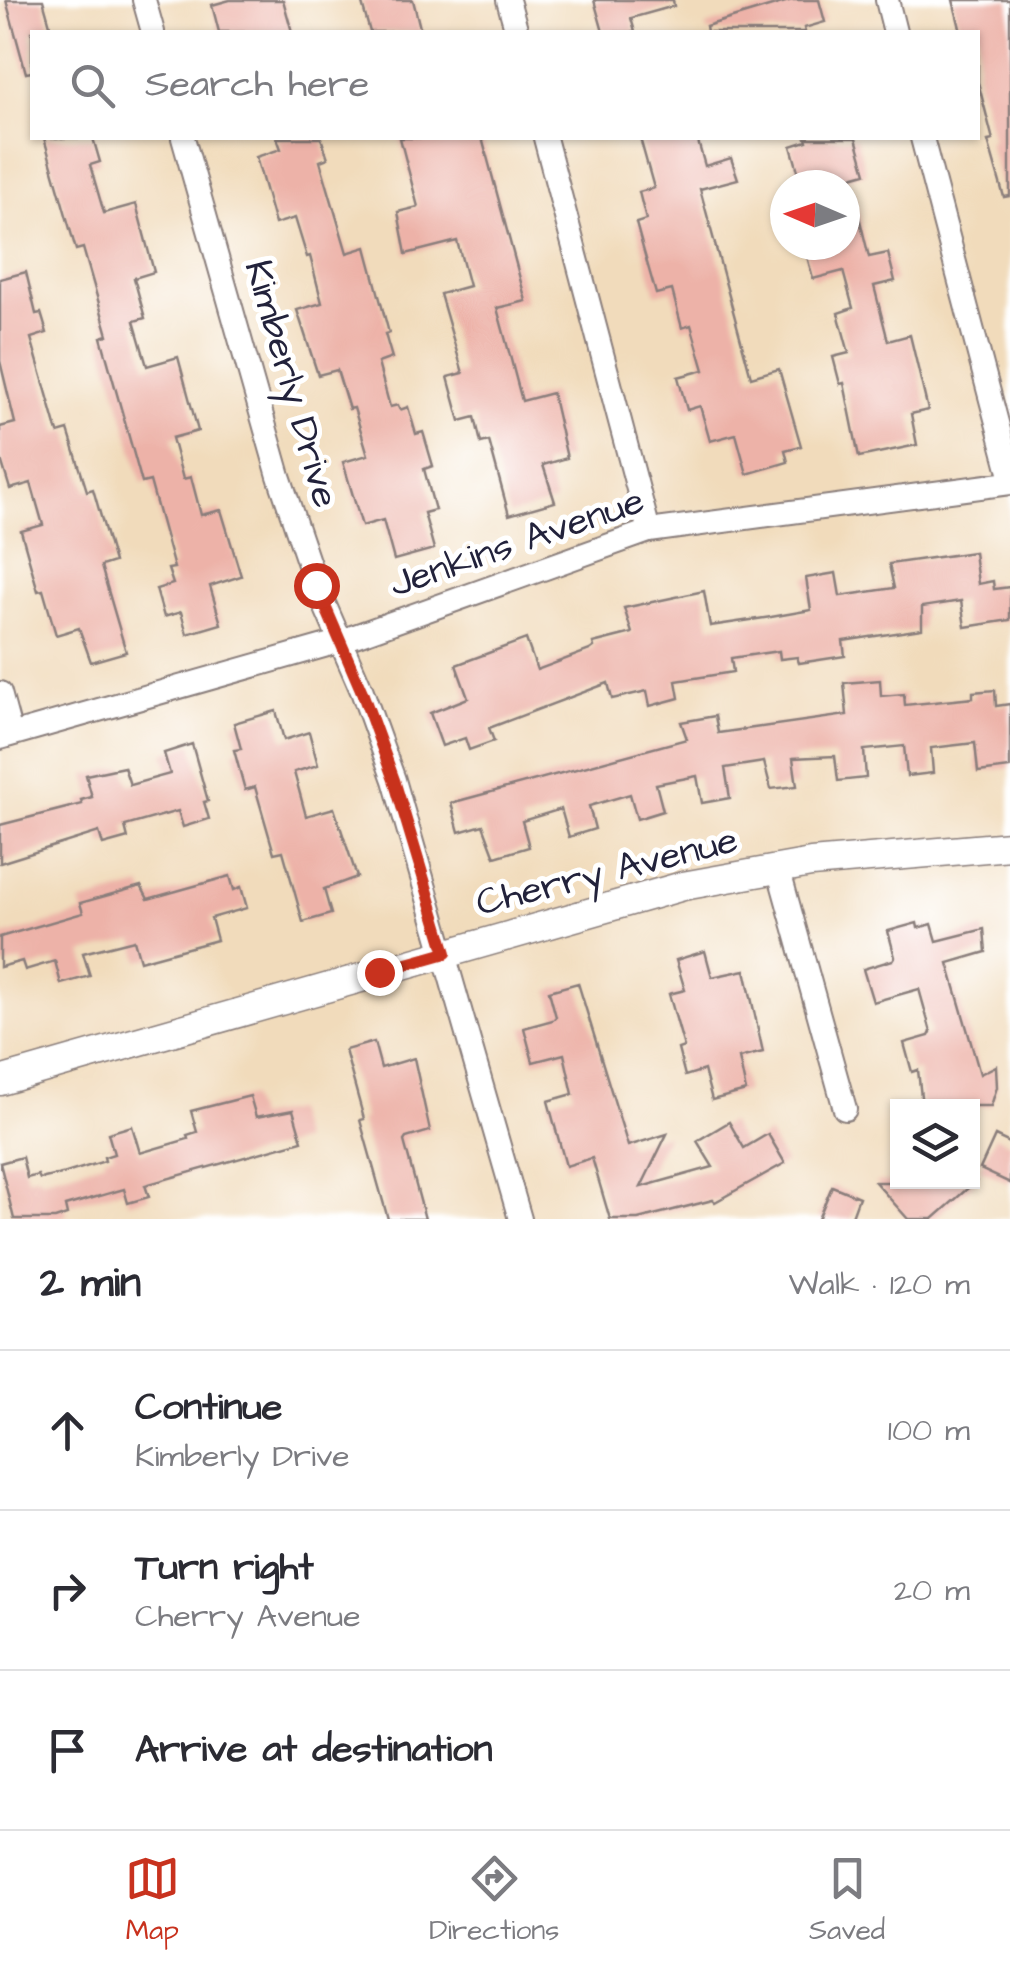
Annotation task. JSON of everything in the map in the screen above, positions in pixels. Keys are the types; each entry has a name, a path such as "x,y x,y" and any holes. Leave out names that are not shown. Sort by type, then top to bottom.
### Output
{"street":[{"path":"144,0 152,30"},
{"path":"508,0 516,30"},
{"path":"886,0 894,30"},
{"name":"Kimberly Drive","path":"184,140 279,476 338,642 362,692 394,780 520,1219"},
{"path":"545,140 648,531"},
{"path":"923,140 1010,472"},
{"name":"Jenkins Avenue","path":"5,736 338,642 648,531 1010,482"},
{"path":"0,694 5,736"},
{"name":"Cherry Avenue","path":"0,1081 683,886 778,868 1010,846"},
{"path":"778,868 845,1110"}],"building":[{"path":"6,0 43,0 51,30 30,30 30,72 26,73"},
{"path":"230,0 283,0 291,30 218,30 212,5"},
{"path":"361,0 413,0 420,30 369,30"},
{"path":"594,0 673,0 674,6 631,18 634,30 602,30"},
{"path":"792,0 819,0 825,22 804,30 707,30 706,26"},
{"path":"953,0 1010,0 1010,196 1004,197 988,141 993,140 980,90 980,30 960,30"},
{"path":"45,140 94,140 100,162 90,165 104,213 136,204 154,272 134,278 145,318 134,321 147,366 178,357 198,431 172,438 183,479 191,477 201,515 221,510 241,576 210,586 221,624 187,634 181,612 164,617 156,589 173,584 168,569 174,568 150,481 142,483 101,337 108,335 83,248 76,250"},
{"path":"278,140 322,140 328,158 320,161 347,253 366,247 389,333 385,334 392,358 378,363 390,407 408,407 416,434 423,432 433,466 424,469 435,510 424,513 434,549 394,560 383,520 362,526 343,462 368,455 337,370 318,375 297,310 322,303 310,256 307,257 295,218 275,224 256,157 281,149"},
{"path":"401,140 483,140 526,301 497,308 522,401 552,393 567,458 543,465 555,502 509,515 489,441 481,443 475,417 460,421 448,377 463,373 440,294 469,286 457,241 406,254 398,212 418,207"},
{"path":"641,140 698,140 705,166 731,158 738,179 700,189 751,377 779,369 801,446 785,450 788,462 747,474 736,434 710,441 700,406 687,410 678,377 704,370 691,325 682,328 672,290 656,294 636,223 646,220 639,192 654,188"},
{"path":"807,140 857,140 866,173 798,170 791,146"},
{"path":"860,220 869,257 888,253 895,281 874,286 888,341 910,335 928,410 911,414 917,445 859,457 844,383 840,384 833,357 849,353 838,313 853,308 843,271 813,279 808,260 860,260"},
{"path":"26,272 36,314 41,313 47,333 31,338 58,433 68,430 87,491 93,489 114,562 101,566 126,652 91,662 79,628 56,635 43,590 38,591 21,531 43,525 31,483 10,489 0,456 0,427 15,423 0,361 0,279"},
{"path":"974,552 978,584 993,581 994,589 1010,587 1010,620 965,627 961,601 922,607 922,629 843,641 845,656 799,663 797,657 780,659 779,651 731,658 733,672 676,681 679,698 650,706 647,691 612,699 608,683 489,728 494,741 469,750 465,738 442,746 430,713 468,698 456,665 526,639 537,670 590,650 593,643 632,633 624,608 704,591 710,626 771,617 811,610 806,578 836,573 840,596 894,588 889,564"},
{"path":"880,680 881,696 904,694 905,705 973,698 973,692 995,690 996,706 1010,704 1010,768 978,772 975,743 931,748 933,773 907,776 904,746 864,750 866,778 838,781 835,756 793,758 797,786 771,789 764,762 725,768 730,798 702,803 697,776 656,784 663,811 637,819 630,794 589,806 595,829 569,837 561,809 522,821 529,847 495,857 483,825 459,832 451,803 687,739 681,722 715,716 718,733 847,715 844,683"},
{"path":"276,711 284,740 309,732 318,765 294,772 306,816 334,808 357,877 324,889 331,914 303,922 283,851 274,853 255,787 245,790 234,750 241,749 234,723"},
{"path":"192,744 208,801 204,802 209,819 183,827 178,811 125,826 128,838 103,845 99,832 0,863 0,825 82,804 81,800 92,797 86,775 124,767 130,785 170,774 164,753"},
{"path":"230,876 234,890 241,887 247,908 211,918 217,940 140,961 134,940 83,953 90,976 61,984 55,961 25,970 22,961 0,967 0,937 83,913 80,903 141,886 148,899"},
{"path":"917,923 918,928 932,924 937,941 984,929 986,952 948,963 980,1074 996,1066 997,1087 991,1106 980,1106 980,1099 921,1099 918,1070 912,1072 904,1043 931,1032 919,989 873,1002 863,969 895,957 888,931"},
{"path":"705,951 712,977 745,970 763,1052 739,1058 746,1091 712,1100 704,1070 685,1076 678,1049 684,1047 669,994 685,990 676,960"},
{"path":"578,983 628,1146 667,1134 641,1187 713,1167 697,1141 729,1122 744,1148 768,1134 785,1163 715,1202 638,1219 610,1219 592,1158 566,1166 548,1101 573,1094 564,1054 533,1062 524,1028 556,1017 549,991"},
{"path":"374,1042 381,1068 414,1058 430,1131 404,1141 425,1219 388,1219 345,1050"},
{"path":"250,1096 256,1117 293,1110 302,1141 145,1185 149,1197 128,1203 124,1189 65,1206 67,1215 55,1219 14,1219 0,1163 22,1157 27,1178 66,1173 105,1161 104,1157 114,1154 108,1133 132,1126 140,1153 188,1139 187,1135 197,1132 191,1111"},
{"path":"995,1136 1010,1143 1010,1183 980,1169"},
{"path":"875,1182 890,1182 890,1189 967,1189 933,1219 908,1219"},
{"path":"832,1186 859,1197 851,1219 818,1219"}],"route":[{"path":"316,585 394,780 446,953 379,972"}]}
